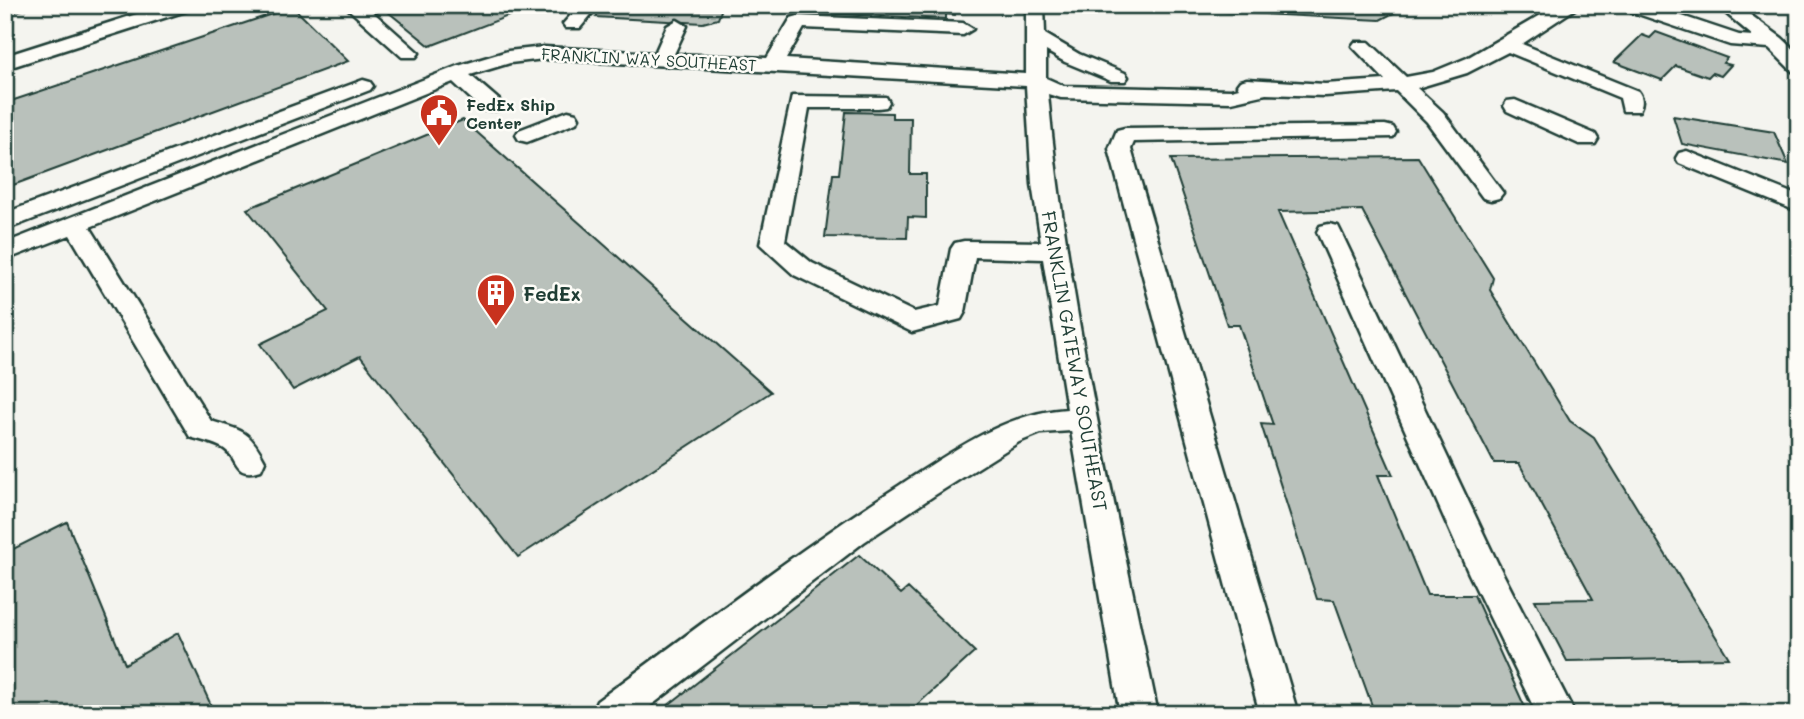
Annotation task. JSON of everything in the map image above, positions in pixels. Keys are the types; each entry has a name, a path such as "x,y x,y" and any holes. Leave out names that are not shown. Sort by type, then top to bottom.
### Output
{"street":[{"path":"5,63 185,5"},
{"path":"353,5 410,53"},
{"path":"573,24 590,5"},
{"name":"FRANKLIN GATEWAY SOUTHEAST","path":"1035,5 1036,82 1044,184 1139,714"},
{"path":"1036,82 1060,75 1224,81 1265,88 1353,88 1402,84 1459,70 1572,5"},
{"path":"1630,5 1737,41 1775,42"},
{"path":"1725,5 1775,42 1799,67"},
{"path":"773,65 798,22 963,29"},
{"path":"930,73 937,27"},
{"path":"662,59 670,28"},
{"path":"1035,36 1072,58 1118,77"},
{"path":"1505,44 1631,95 1632,106"},
{"path":"1362,46 1435,117 1491,193"},
{"name":"FRANKLIN WAY SOUTHEAST","path":"5,253 456,74 508,57 544,52 930,73 1036,82"},
{"path":"456,74 491,105"},
{"path":"1036,82 1060,92 1231,96 1265,88"},
{"path":"5,222 363,86"},
{"path":"1265,88 1282,133"},
{"path":"878,102 800,101 772,244 803,270 912,322 952,312 964,249 1054,251"},
{"path":"1515,106 1587,139"},
{"path":"527,135 568,118"},
{"path":"1279,714 1120,149 1125,135 1385,132"},
{"path":"1687,158 1799,205"},
{"path":"76,225 201,429 235,440 250,461"},
{"path":"1329,232 1486,573 1556,714"},
{"path":"611,714 853,532 934,479 1008,434 1039,422 1084,419"}],"building":[{"path":"5,5 25,5 27,8 5,15"},
{"path":"537,5 430,46 382,7"},
{"path":"603,5 723,5 718,19 703,23 596,17"},
{"path":"797,5 956,5 955,15 946,14 946,19 795,12"},
{"path":"1204,5 1409,5 1380,20 1205,11"},
{"path":"293,7 348,61 5,188 5,103"},
{"path":"1656,32 1727,58 1723,63 1731,65 1721,76 1712,73 1708,77 1676,66 1662,80 1614,62 1642,35 1650,38"},
{"path":"846,112 892,113 892,118 911,118 910,174 926,174 926,218 908,217 907,238 825,237 833,174 839,174"},
{"path":"1673,116 1774,132 1788,164 1682,144"},
{"name":"FedEx","path":"463,120 771,392 518,557 360,356 293,390 260,344 328,311 247,209"},
{"path":"1418,157 1493,278 1490,290 1570,421 1594,438 1729,658 1567,661 1535,600 1593,599 1519,463 1494,463 1362,210 1278,212 1393,475 1378,475 1427,595 1474,595 1528,714 1375,714 1334,600 1317,599 1261,424 1273,425 1239,325 1227,325 1171,159"},
{"path":"67,522 125,664 178,633 215,714 5,714 5,553"},
{"path":"859,555 901,594 908,588 975,652 907,714 657,714"}],"place":[{"name":"FedEx Ship Center","path":"439,147"},
{"name":"FedEx","path":"496,327"}]}
